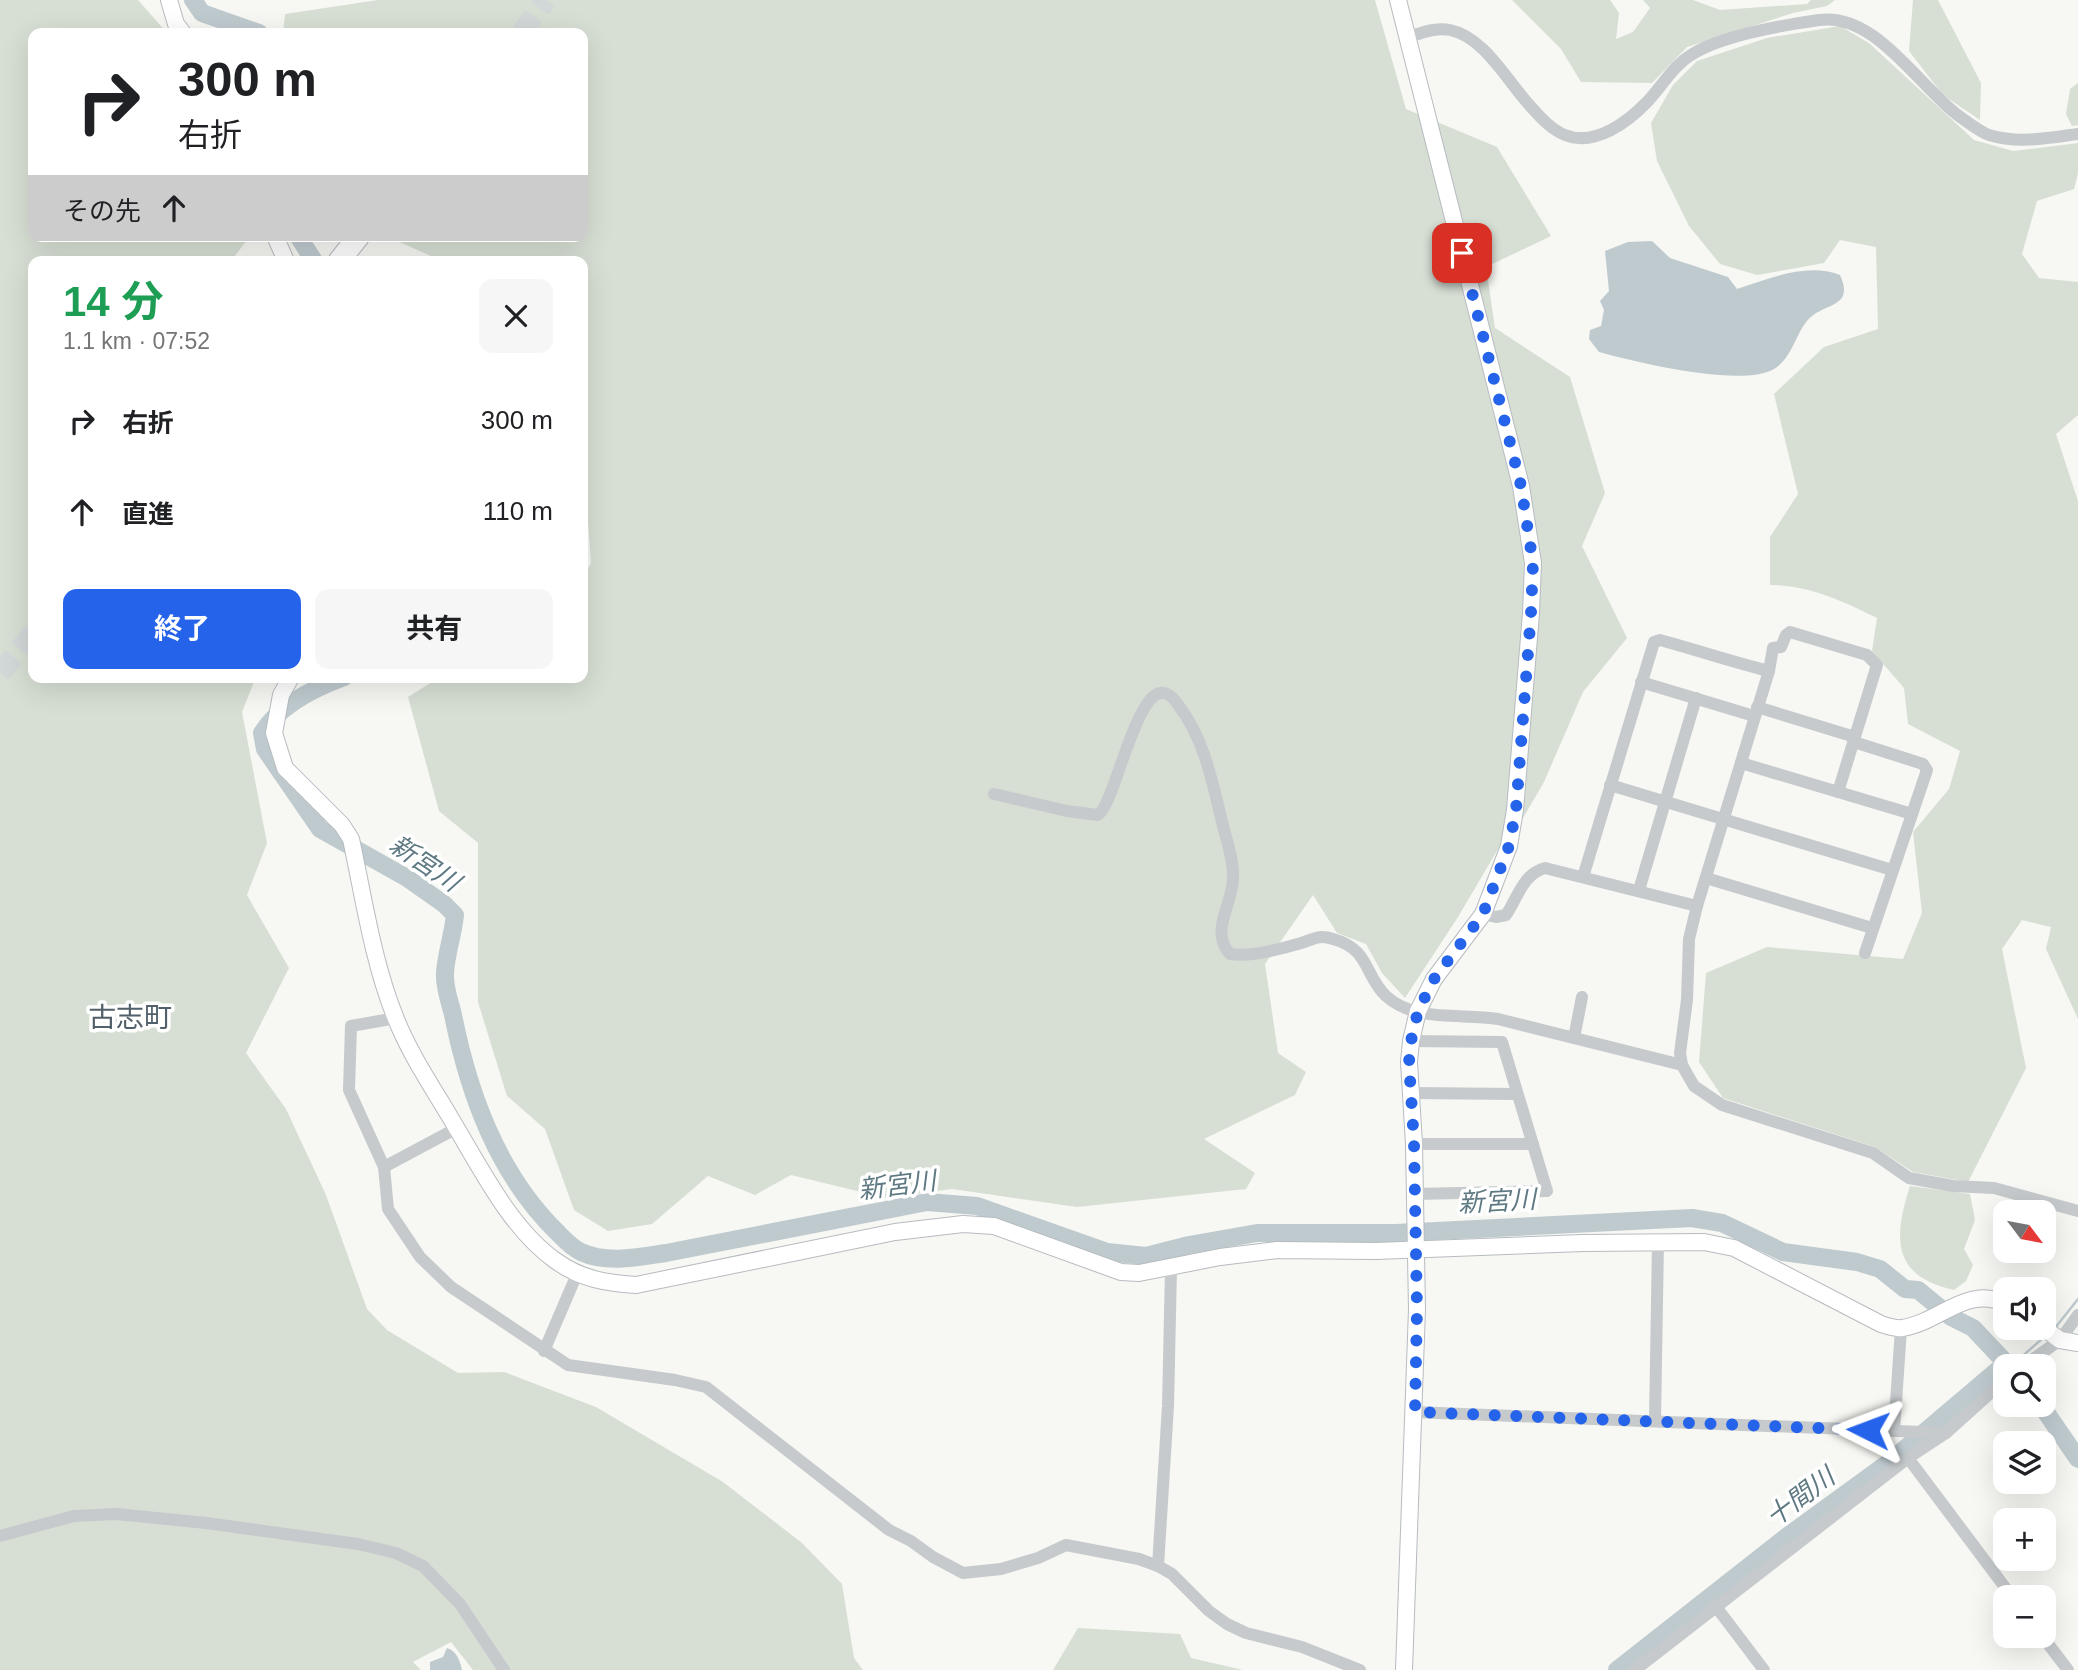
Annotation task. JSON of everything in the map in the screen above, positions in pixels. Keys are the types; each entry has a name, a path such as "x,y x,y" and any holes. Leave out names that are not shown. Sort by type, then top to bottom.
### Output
{"highway":[{"path":"334,256 345,242"},
{"path":"343,256 354,242"}],"street":[{"path":"169,0 179,28"},
{"path":"1398,0 1521,486 1533,563 1516,810 1509,846 1483,914 1434,979 1418,1011 1411,1041 1409,1062 1415,1194 1415,1412 1404,1670"},
{"path":"1408,37 1448,29 1476,41 1545,122 1563,135 1580,139 1608,132 1633,115 1648,102 1678,64 1692,54 1718,43 1769,30 1821,20 1840,20 1857,25 1878,38 1955,114 1986,134 2032,141 2078,134"},
{"path":"1838,792 1877,665 1867,655 1790,632 1781,647 1773,648 1769,671 1689,939 1680,1053 1682,1065 1694,1086 1721,1105 1872,1153 1909,1178 1953,1186 1994,1188 2078,1211"},
{"path":"1583,877 1654,642 1660,640 1708,653 1721,660 1769,671"},
{"path":"1641,682 1854,740 1923,764 1927,771 1865,953"},
{"path":"288,683 281,695 274,733 285,768 342,825 351,839 378,963 396,1018 412,1053 512,1217 534,1243 555,1261 577,1274 603,1282 636,1285 895,1233 963,1224 994,1226 1121,1272 1139,1273 1220,1257 1415,1237 1704,1242 1734,1248 1881,1324 1901,1329 1961,1303 1983,1297 1993,1300"},
{"path":"994,794 1067,811 1098,815 1103,811 1117,780 1136,721 1148,701 1157,694 1172,696 1183,710 1205,758 1229,851 1233,880 1221,923 1221,938 1223,946 1230,954 1245,956 1302,943 1318,936 1333,939 1348,944 1362,956 1385,995 1401,1005 1435,1016 1474,1015 1498,1019 1682,1065"},
{"path":"1639,890 1696,698"},
{"path":"1741,763 1912,814"},
{"path":"1610,785 1892,870"},
{"path":"1483,914 1496,917 1506,915 1526,878 1536,870 1545,868 1697,906"},
{"path":"1706,878 1872,928"},
{"path":"1574,1038 1582,997"},
{"path":"396,1018 351,1026 349,1090 384,1167 388,1209 420,1257 451,1287 544,1351 568,1365 706,1387 889,1530 963,1573 1013,1565 1038,1558 1066,1545 1139,1559 1172,1574 1209,1611 1227,1624 1246,1633 1301,1647 1360,1670"},
{"path":"1411,1041 1502,1042 1547,1191 1415,1194"},
{"path":"1412,1093 1517,1094"},
{"path":"384,1167 457,1128"},
{"path":"1414,1143 1533,1144"},
{"path":"1655,1421 1658,1242"},
{"path":"1158,1566 1168,1406 1171,1268"},
{"path":"544,1351 577,1274"},
{"path":"2041,1354 2060,1340 2078,1315"},
{"path":"1895,1431 1901,1329"},
{"path":"2056,1337 2078,1343"},
{"path":"1635,1670 1908,1458 1946,1433 1993,1391"},
{"path":"1415,1412 1946,1433"},
{"path":"1908,1458 2003,1585"},
{"path":"0,1536 74,1516 116,1514 206,1523 358,1544 396,1553 423,1566 460,1604 504,1670"},
{"path":"1717,1608 1764,1670"},
{"path":"2051,1648 2067,1670"}],"shaded area":[{"path":"0,0 138,0 163,28 28,28 28,242 245,242 235,256 28,256 28,683 254,683 242,712 267,843 247,895 289,968 246,1053 286,1109 326,1195 367,1309 387,1330 458,1373 504,1372 596,1407 723,1482 802,1543 842,1584 854,1658 863,1670 473,1670 451,1642 413,1662 421,1670 0,1670"},
{"path":"378,0 1375,0 1406,109 1497,147 1551,236 1486,267 1495,328 1570,377 1605,493 1582,546 1627,638 1583,692 1544,782 1523,818 1501,844 1458,917 1405,998 1382,973 1366,944 1337,933 1313,895 1265,964 1278,1053 1306,1072 1295,1095 1204,1139 1255,1173 1246,1189 1077,1207 952,1189 886,1198 791,1175 755,1195 708,1176 652,1224 608,1231 574,1210 545,1129 507,1096 478,1002 478,843 439,811 408,697 430,683 588,683 588,569 591,563 588,521 588,256 431,256 399,242 588,242 588,28 284,28 285,14"},
{"path":"1512,0 1610,0 1619,13 1616,39 1633,32 1650,8 1643,0 1693,0 1720,10 1835,0 1827,6 1793,13 1687,47 1652,83 1581,82 1561,49"},
{"path":"1913,0 1938,0 1981,83 1980,120 1943,95 1909,51"},
{"path":"1840,26 1869,43 1974,140 2013,151 2078,143 2078,173 2074,189 2037,201 2022,254 2039,278 2078,282 2078,415 2056,434 2078,501 2078,1019 2046,949 2051,927 2022,920 2002,949 2026,1068 1968,1182 1913,1172 1875,1147 1723,1098 1699,1062 1706,973 1767,947 1903,959 1922,913 1913,832 1949,789 1960,751 1908,724 1904,688 1872,651 1877,618 1812,591 1770,585 1770,537 1798,494 1774,394 1824,347 1878,329 1876,247 1840,240 1824,263 1757,275 1720,264 1689,226 1657,161 1651,123 1673,85 1697,61 1767,38"},
{"path":"2078,83 2078,125 2072,126 2066,114 2070,89"},
{"path":"1652,241 1670,258 1728,277 1737,289 1788,273 1814,270 1840,275 1844,293 1837,302 1812,316 1781,364 1759,374 1714,375 1637,362 1599,352 1589,339 1590,330 1601,326 1604,310 1600,301 1609,291 1605,251 1628,242"},
{"path":"1910,1186 1970,1194 1975,1220 1964,1249 1973,1265 1966,1281 1954,1290 1934,1284 1919,1275 1908,1265 1902,1253 1901,1223"},
{"path":"1078,1628 1180,1634 1191,1658 1243,1670 1053,1670"},
{"path":"447,1648 456,1654 462,1670 430,1670 430,1662 443,1657"}],"waterway":[{"name":"新宮川","path":"193,0 202,13 245,28"},
{"name":"新宮川","path":"302,242 311,256"},
{"name":"新宮川","path":"330,683 309,692 269,723 262,733 265,749 320,829 407,878 455,915 445,984 477,1104 502,1159 518,1185 557,1232 581,1252 612,1259 666,1253 927,1202 977,1206 1107,1252 1146,1256 1257,1233 1396,1233 1692,1218 1722,1223 1783,1252 1857,1262 1880,1269 1905,1289 1918,1290 1951,1317 1973,1328 1998,1354"},
{"name":"十間川","path":"2056,1327 2078,1299"},
{"name":"十間川","path":"2025,1354 2041,1340"},
{"name":"十間川","path":"1617,1670 1785,1538 1888,1463 1993,1374"},
{"path":"2049,1417 2078,1459"}],"tunnel":[{"path":"525,28 546,0"},
{"path":"0,673 28,639"}],"district":[{"name":"古志町","path":"130,1017"}],"route":[{"path":"1462,253 1521,486 1533,563 1531,613 1516,810 1509,846 1483,914 1434,979 1418,1011 1411,1041 1409,1062 1414,1143 1417,1309 1415,1412 1868,1430"}]}
